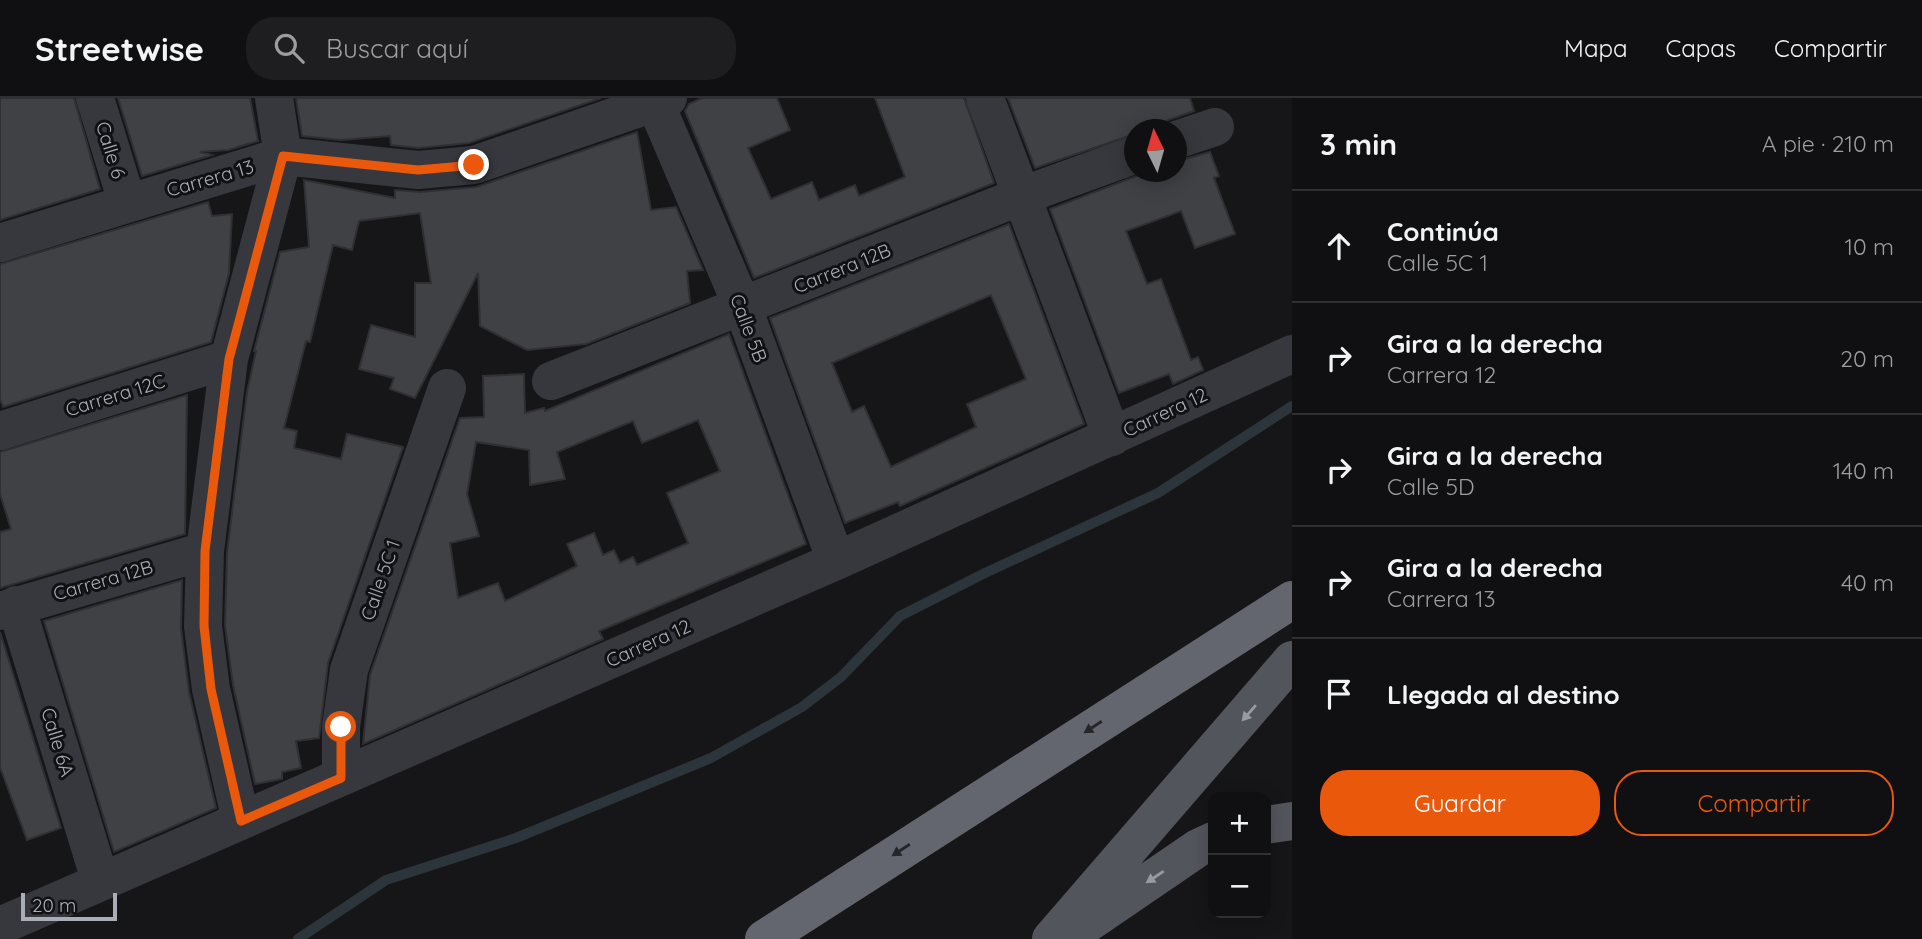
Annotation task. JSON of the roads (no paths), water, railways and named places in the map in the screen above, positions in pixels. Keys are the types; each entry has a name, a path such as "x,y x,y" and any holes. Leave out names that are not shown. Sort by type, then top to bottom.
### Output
{"highway":[{"path":"764,939 1292,600"}],"main road":[{"path":"1051,939 1292,660"},
{"path":"1271,824 1292,821"},
{"path":"1065,939 1208,843"}],"street":[{"name":"Calle 6","path":"95,98 127,202"},
{"path":"241,821 211,689 204,626 205,551 229,359 283,156 274,98"},
{"path":"985,98 1024,195 1112,437"},
{"name":"Carrera 13","path":"0,243 283,156 418,170 474,165 658,100"},
{"name":"Calle 5B","path":"658,100 743,308 835,561"},
{"path":"1187,137 1215,127"},
{"name":"Carrera 12B","path":"551,382 1024,195 1124,159"},
{"name":"Carrera 12","path":"0,926 835,561 1292,354"},
{"name":"Carrera 12C","path":"0,431 229,359"},
{"name":"Calle 5C 1","path":"341,778 341,727 349,670 447,388"},
{"name":"Carrera 12B","path":"8,608 205,551"},
{"name":"Calle 6A","path":"8,608 100,880"}],"waterway":[{"path":"298,939 386,880 516,838 711,758 802,707 841,677 900,616 985,573 1158,493 1292,406"}]}
